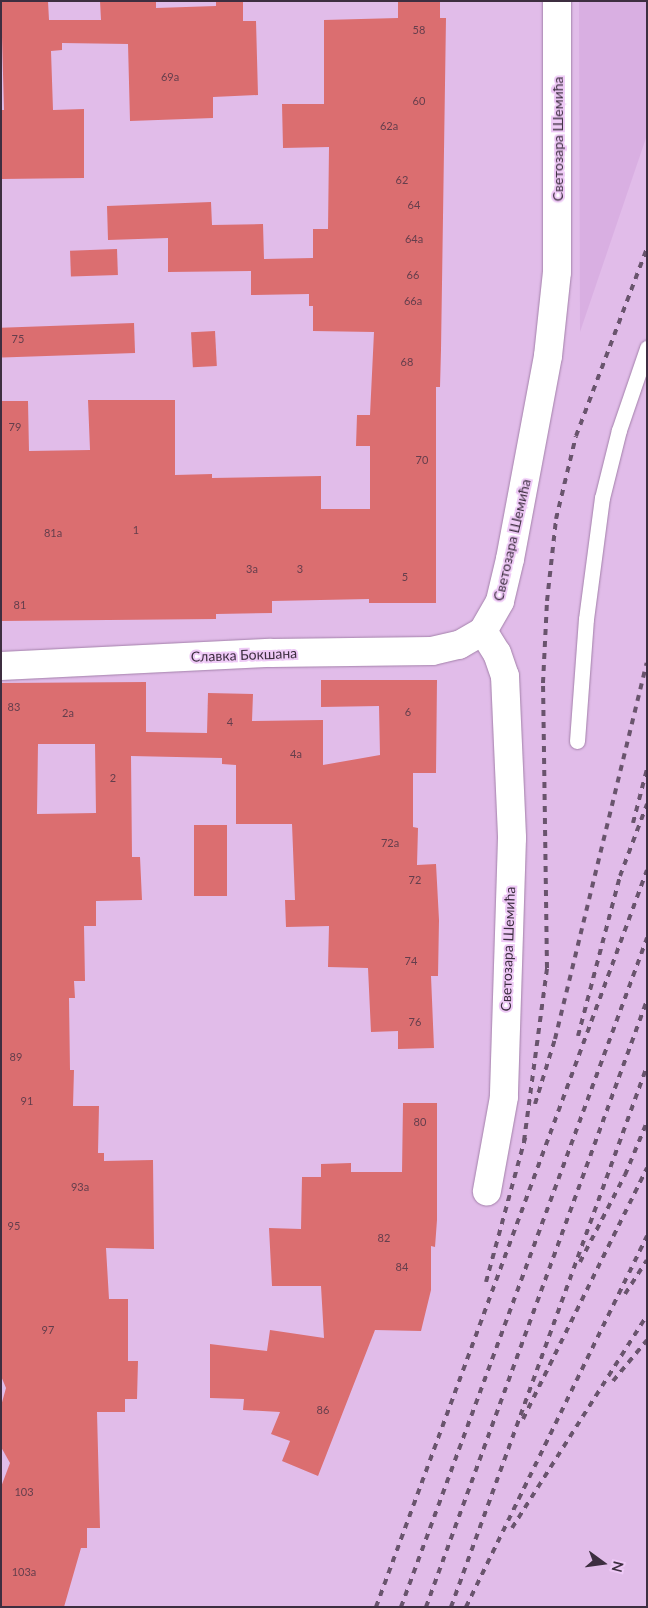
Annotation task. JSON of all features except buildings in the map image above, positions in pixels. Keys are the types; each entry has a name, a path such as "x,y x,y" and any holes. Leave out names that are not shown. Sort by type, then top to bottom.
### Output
{"street":[{"name":"Светозара Шемића","path":"487,1191 504,1097 512,838 504,676 497,653 483,631 500,601 548,356 557,272 557,1"},
{"name":"Славка Бокшана","path":"1,666 271,653 432,651 459,645 483,631"}],"lane":[{"path":"576,741 588,600 602,498 619,430 647,348"}],"shaded area":[{"path":"579,1 647,1 647,135 580,332"}],"railway":[{"path":"524,1141 547,968 543,683 547,601 556,519 576,436 647,248"},
{"path":"535,1104 555,1039 647,663"},
{"path":"633,823 647,769"},
{"path":"578,1036 620,876 647,804"},
{"path":"376,1607 647,870"},
{"path":"401,1607 647,938"},
{"path":"426,1607 647,1000"},
{"path":"451,1607 647,1066"},
{"path":"580,1262 625,1175 647,1122"},
{"path":"486,1282 526,1135"},
{"path":"523,1419 647,1168"},
{"path":"466,1607 647,1236"},
{"path":"625,1294 647,1260"},
{"path":"512,1528 647,1315"},
{"path":"613,1381 647,1340"}]}
